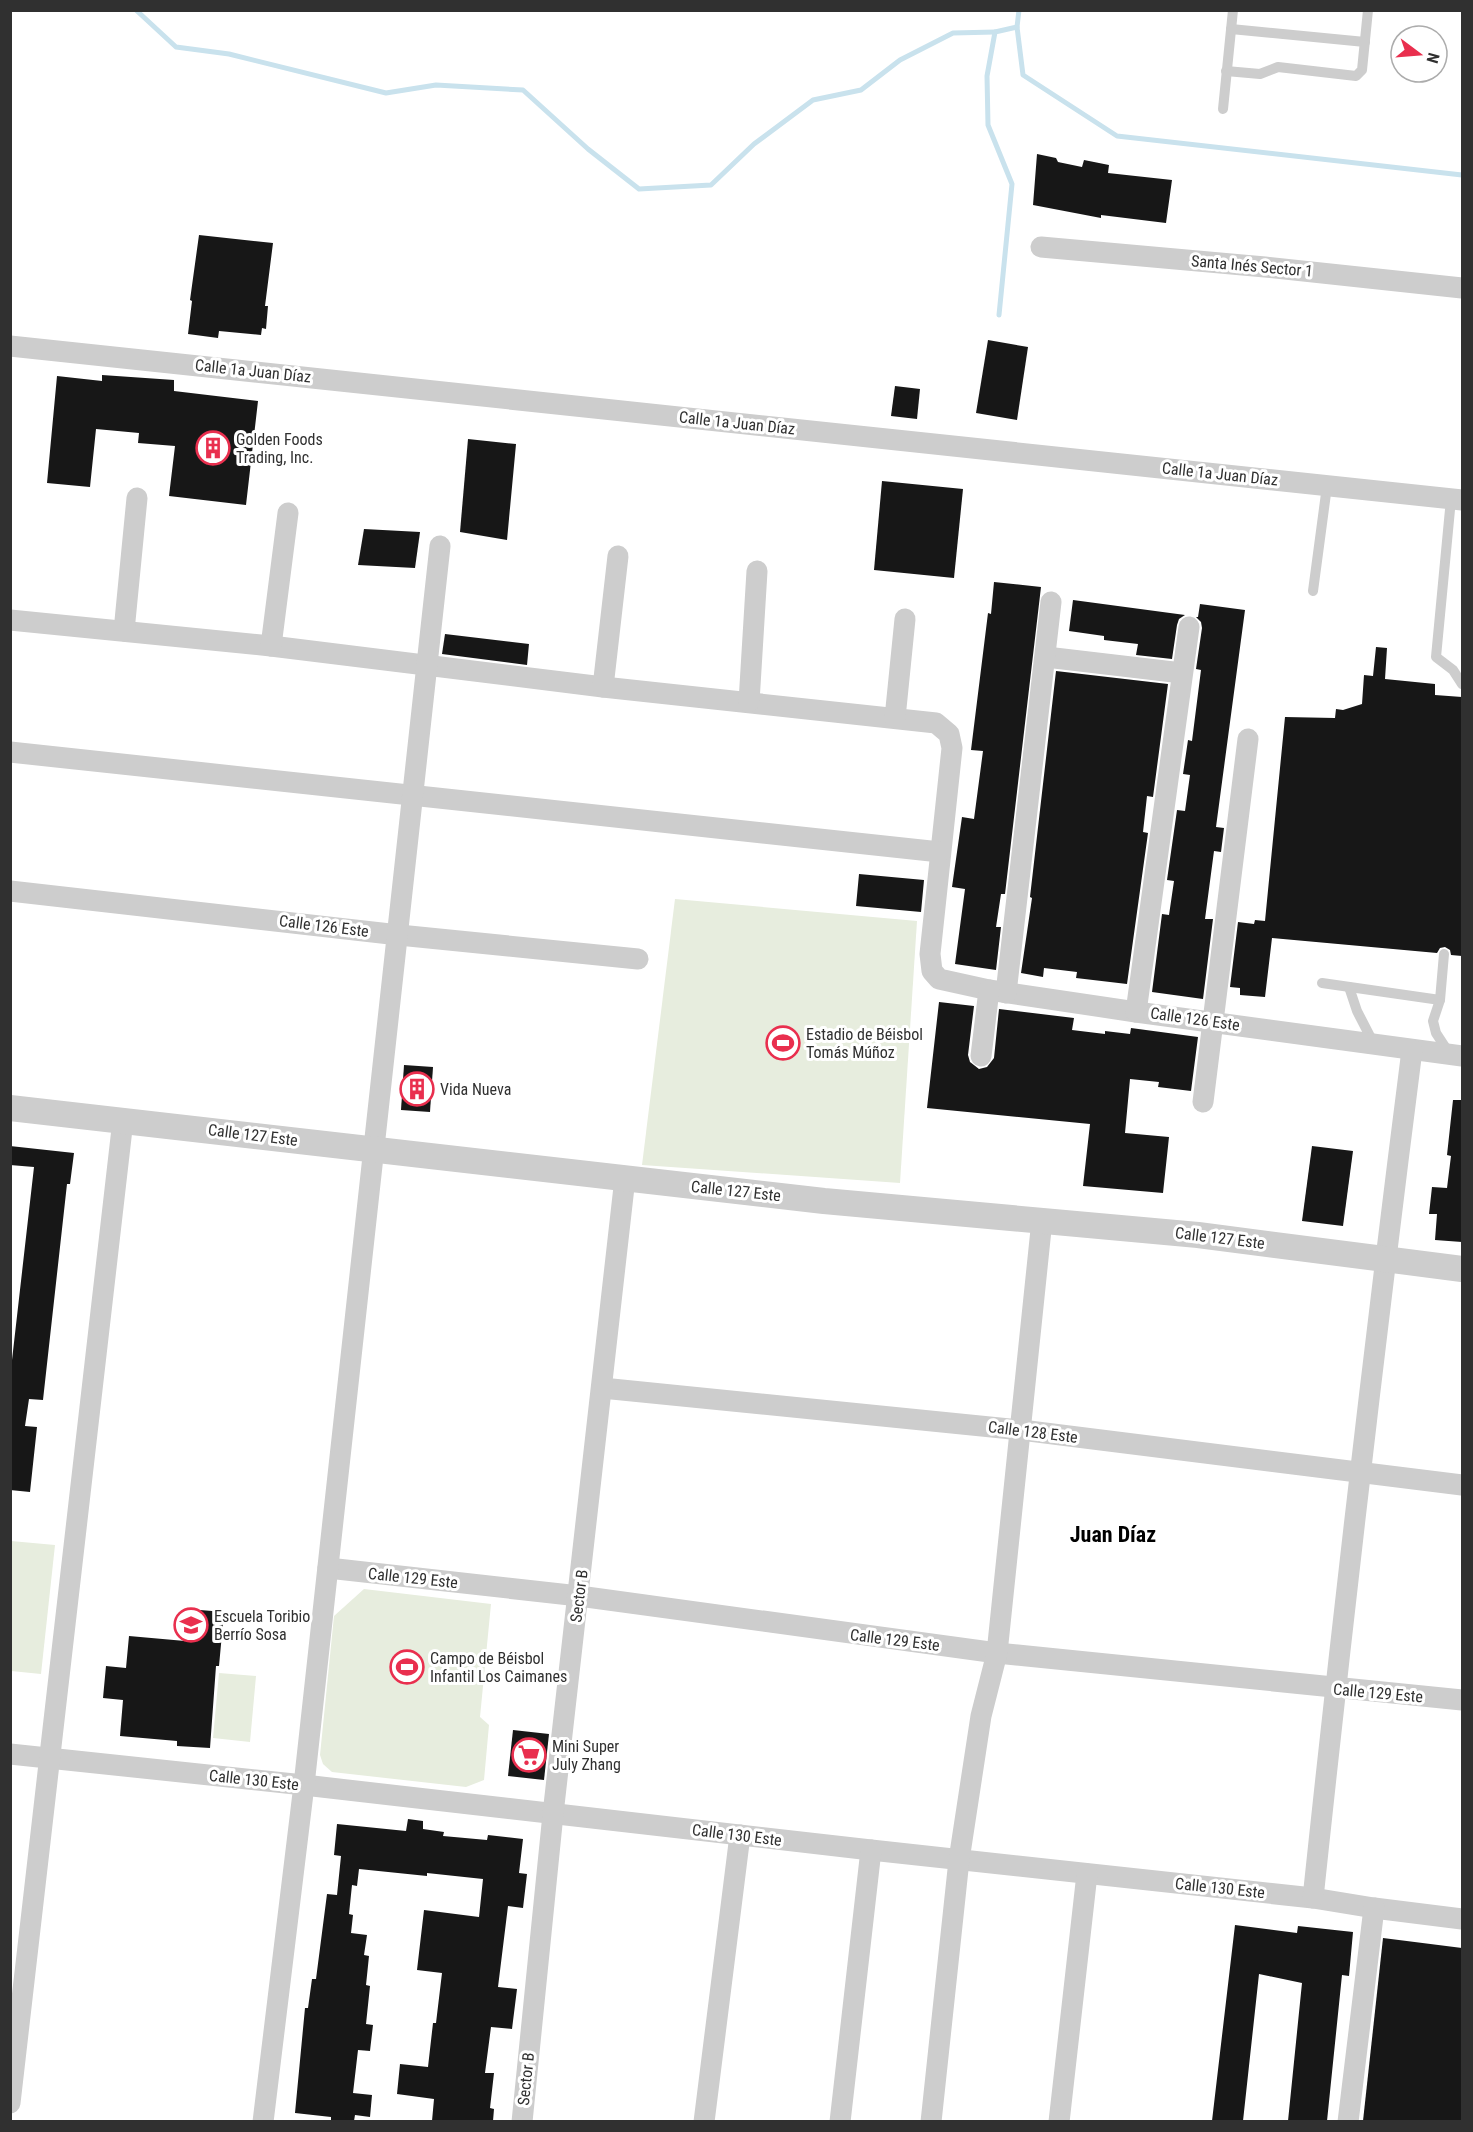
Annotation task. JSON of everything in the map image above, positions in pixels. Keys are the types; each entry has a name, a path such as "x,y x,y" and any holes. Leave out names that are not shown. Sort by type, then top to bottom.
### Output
{"street":[{"name":"Santa Inés Sector 1","path":"1041,247 1265,267 1462,288"},
{"name":"Calle 1a Juan Díaz","path":"10,346 1457,500"},
{"path":"123,631 137,498"},
{"path":"271,646 288,513"},
{"path":"263,2121 304,1785 440,546"},
{"path":"603,687 618,556"},
{"path":"749,702 758,571"},
{"path":"981,1056 997,991 1046,657 1051,602"},
{"path":"895,718 905,619"},
{"path":"10,620 271,646 603,687 936,723 949,734 952,748 940,852 10,752"},
{"path":"1136,1012 1189,627"},
{"path":"1046,657 1182,673"},
{"path":"1203,1102 1248,739"},
{"name":"Calle 126 Este","path":"940,852 930,954 932,971 939,979 997,991 1136,1012 1456,1055"},
{"name":"Calle 126 Este","path":"10,891 638,959"},
{"path":"1313,1898 1385,1260 1412,1050"},
{"name":"Calle 127 Este","path":"10,1107 824,1201 1198,1235 1462,1269"},
{"path":"10,2103 123,1120"},
{"name":"Sector B","path":"522,2121 553,1814 625,1178"},
{"path":"931,2121 959,1860 981,1716 997,1653 1042,1220"},
{"name":"Calle 128 Este","path":"602,1388 1021,1430 1462,1485"},
{"name":"Calle 129 Este","path":"328,1568 579,1596 997,1653 1462,1701"},
{"name":"Calle 130 Este","path":"10,1754 1313,1898 1462,1919"},
{"path":"704,2121 740,1835"},
{"path":"840,2121 871,1850"},
{"path":"1059,2121 1087,1874"},
{"path":"1348,2121 1374,1908"}],"lane":[{"path":"1223,108 1233,10"},
{"path":"1226,71 1260,74 1278,67 1356,76 1362,70 1368,10"},
{"path":"1231,29 1365,42"},
{"path":"1313,591 1327,486"},
{"path":"1457,500 1436,657 1453,670 1462,684"},
{"path":"1444,954 1440,1000 1433,1021 1436,1032 1456,1055"},
{"path":"1322,983 1440,1000"},
{"path":"1349,987 1357,1011 1374,1044"}],"green space":[{"name":"Estadio de Béisbol Tomás Múñoz","path":"675,899 917,921 900,1183 642,1165"},
{"path":"11,1541 55,1545 41,1674 11,1671"},
{"name":"Campo de Béisbol Infantil Los Caimanes","path":"364,1589 491,1604 480,1717 489,1725 484,1780 466,1787 332,1772 323,1764 320,1755 334,1616"},
{"path":"219,1673 256,1676 250,1742 213,1738"}],"building":[{"path":"1037,154 1056,158 1058,162 1082,167 1084,160 1109,165 1108,173 1172,180 1166,223 1101,215 1101,218 1033,205"},
{"path":"199,235 273,243 265,306 268,306 266,329 262,328 261,335 219,331 218,338 188,334"},
{"path":"988,340 1028,347 1017,420 976,413"},
{"path":"102,375 174,380 174,391 258,401 246,505 169,496 175,446 138,443 139,433 96,429 90,487 47,483 57,376 102,381"},
{"path":"895,386 920,389 917,419 891,416"},
{"path":"468,439 516,444 507,540 460,532"},
{"path":"882,481 963,489 954,578 874,570"},
{"path":"364,529 420,532 415,568 358,565"},
{"path":"994,582 1041,587 1005,894 1001,894 996,927 1001,927 996,970 955,964 965,889 952,887 962,817 974,819 983,751 971,750"},
{"path":"1073,600 1185,615 1179,619 1177,625 1172,659 1136,655 1138,644 1104,640 1104,636 1069,631"},
{"path":"1200,604 1245,610 1216,827 1224,828 1221,852 1214,851 1205,919 1213,919 1203,999 1152,992 1162,914 1169,915 1174,881 1167,880 1177,810 1185,811 1190,775 1183,774 1188,740 1192,741 1201,670 1196,669 1202,628 1201,622 1196,617 1198,617"},
{"path":"445,634 529,644 527,665 442,654"},
{"path":"1376,647 1387,648 1385,679 1435,684 1435,695 1462,697 1462,956 1451,955 1450,950 1445,947 1440,948 1437,953 1272,938 1265,997 1240,995 1240,988 1230,987 1238,922 1254,924 1255,920 1265,921 1285,717 1335,718 1336,709 1343,710 1362,704 1364,675 1373,676"},
{"path":"1056,671 1168,684 1153,797 1147,796 1143,832 1148,833 1127,984 1076,978 1077,972 1044,968 1043,977 1021,973 1032,898 1030,897"},
{"path":"859,874 924,880 921,912 856,906"},
{"path":"939,1002 974,1006 968,1055 970,1062 979,1069 987,1067 994,1058 999,1009 1074,1018 1072,1030 1130,1034 1131,1028 1198,1037 1191,1091 1158,1087 1159,1082 1130,1079 1125,1133 1169,1137 1163,1193 1083,1186 1090,1124 927,1108"},
{"name":"Vida Nueva","path":"404,1065 433,1067 430,1112 401,1110"},
{"path":"1453,1100 1462,1100 1462,1242 1435,1240 1437,1214 1429,1214 1432,1187 1447,1188 1451,1156 1447,1155"},
{"path":"10,1146 74,1153 70,1184 67,1184 43,1400 29,1399 25,1426 37,1427 30,1492 10,1490 10,1359 12,1360 34,1167 10,1165"},
{"path":"1312,1146 1353,1151 1343,1226 1302,1221"},
{"path":"188,1609 224,1612 219,1666 216,1666 210,1748 177,1746 177,1741 120,1736 123,1700 103,1698 106,1666 126,1668 129,1636 185,1641"},
{"name":"Mini Super July Zhang","path":"513,1730 549,1734 544,1780 508,1776"},
{"path":"408,1819 423,1821 423,1829 444,1832 443,1836 487,1840 488,1835 523,1839 519,1873 527,1874 523,1908 508,1906 498,1987 517,1989 512,2029 491,2027 485,2073 494,2073 490,2108 494,2109 493,2121 432,2121 434,2099 397,2094 400,2064 428,2067 433,2023 436,2023 442,1973 417,1970 424,1910 479,1917 483,1879 359,1869 357,1886 352,1885 349,1914 353,1915 351,1933 367,1935 364,1955 369,1956 366,1985 370,1986 366,2024 373,2025 370,2051 358,2050 353,2093 372,2095 370,2117 355,2115 354,2121 331,2121 331,2117 295,2113 305,2008 308,2008 312,1979 316,1979 327,1894 337,1895 341,1856 334,1855 337,1824 406,1831"},
{"path":"1235,1925 1297,1933 1298,1926 1353,1932 1349,1976 1342,1975 1327,2121 1288,2121 1302,1983 1259,1974 1243,2121 1212,2121"},
{"path":"1383,1938 1462,1948 1462,2121 1363,2121"}],"waterway":[{"path":"136,10 176,47 229,54 386,93 436,85 523,90 588,149 639,189 711,185 754,144 813,100 861,90 900,60 953,33 995,32"},
{"path":"1019,10 1017,27 1023,75 1117,136 1462,175"},
{"path":"999,315 1012,184 988,125 987,76 995,32 1017,27"}],"place":[{"name":"Golden Foods Trading, Inc.","path":"213,448"},
{"name":"Estadio de Béisbol Tomás Múñoz","path":"783,1043"},
{"name":"Vida Nueva","path":"417,1089"},
{"name":"Escuela Toribio Berrío Sosa","path":"191,1625"},
{"name":"Campo de Béisbol Infantil Los Caimanes","path":"407,1667"},
{"name":"Mini Super July Zhang","path":"529,1755"}],"district":[{"name":"Juan Díaz","path":"1113,1534"}]}
